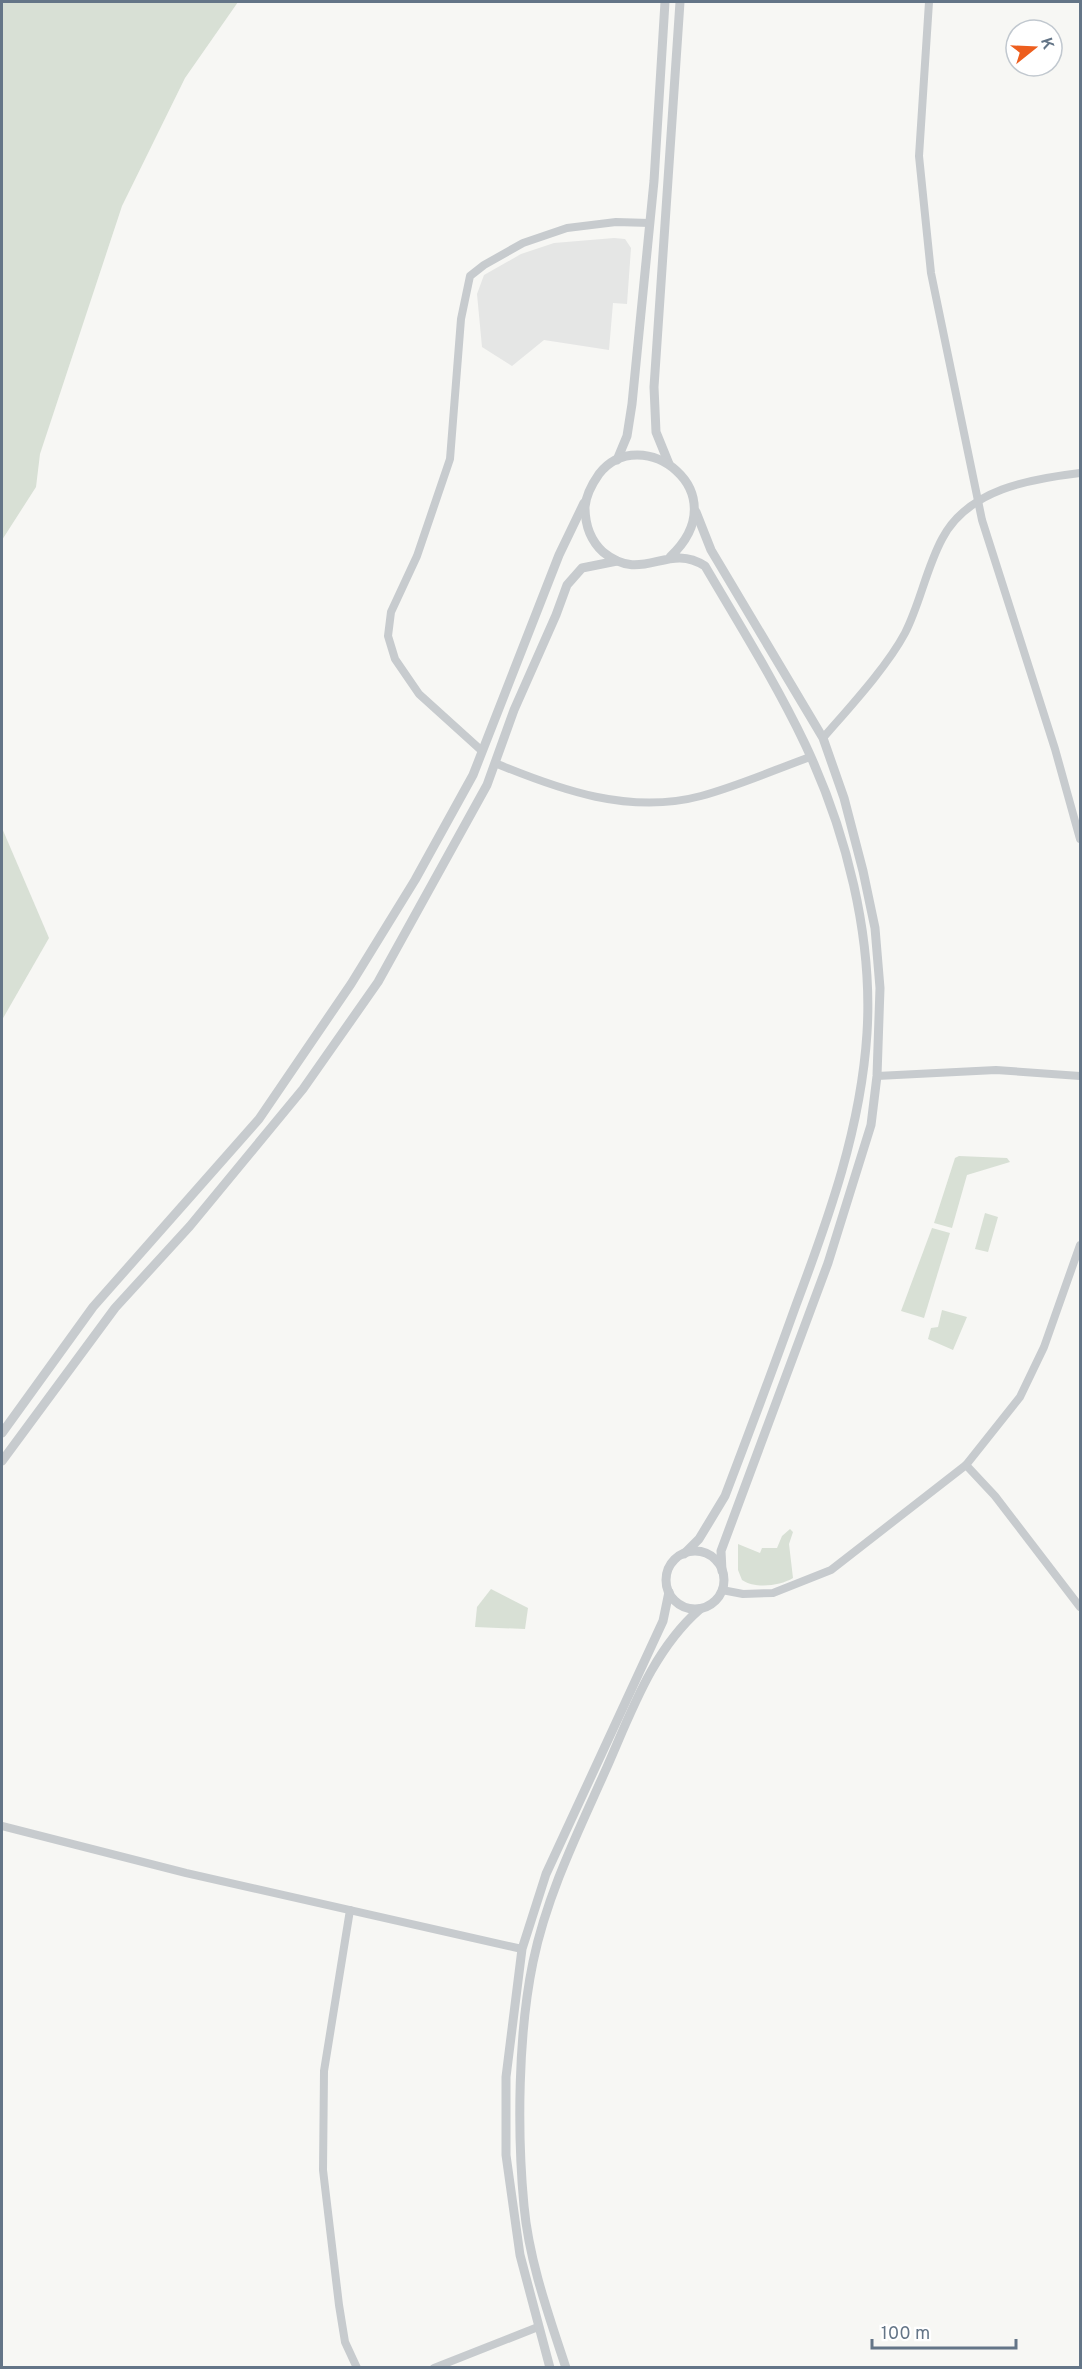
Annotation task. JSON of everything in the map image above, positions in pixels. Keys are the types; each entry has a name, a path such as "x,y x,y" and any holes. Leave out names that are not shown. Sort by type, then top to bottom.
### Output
{"street":[{"path":"617,460 627,436 632,404 650,223 665,2"},
{"path":"669,464 656,432 654,387 680,2"},
{"path":"929,2 919,156 931,273 977,501 1055,749 1080,839"},
{"path":"482,751 419,694 394,659 388,636 391,612 417,555 450,459 461,319 470,276 484,265 523,243 567,228 616,222 650,223"},
{"path":"2,1433 93,1307 259,1119 351,984 415,880 473,775 559,555 586,501 591,484 602,470 617,460 635,456 653,457 669,464 683,476 692,491 695,510 711,550 822,738 844,798 875,928 880,988 877,1076 871,1125 851,1192 792,1364 722,1551 722,1590 710,1605 700,1609 663,1649 639,1694 559,1876 533,1961 523,2048 521,2137 524,2207 545,2304 566,2367"},
{"path":"822,738 858,697 904,634 942,538 970,504 990,494 1047,477 1080,473"},
{"path":"586,501 585,519 591,536 602,551 617,561 635,566 653,564 670,557 684,544 692,528 695,510"},
{"path":"670,557 694,559 705,566 753,648 810,757 852,879 866,962 867,1032 856,1120 829,1216 725,1496 699,1539 684,1554"},
{"path":"2,1461 116,1308 190,1226 316,1070 378,982 487,785 514,710 567,585 582,568 617,561"},
{"path":"495,763 581,794 621,802 663,802 700,796 810,757"},
{"path":"877,1076 996,1070 1080,1076"},
{"path":"722,1590 773,1593 831,1570 966,1465 1020,1397 1044,1347 1080,1245"},
{"path":"966,1465 995,1496 1080,1607"},
{"path":"550,2367 520,2255 507,2155 506,2077 522,1949 546,1874 663,1621 669,1592 667,1574 676,1558 693,1551 710,1556 722,1571"},
{"path":"669,1592 681,1606 700,1609"},
{"path":"2,1826 186,1873 522,1949"},
{"path":"350,1910 324,2071 323,2170 345,2342 353,2364 357,2367"},
{"path":"434,2367 538,2327"}],"shaded area":[{"path":"2,2 238,2 185,78 122,206 40,454 36,487 2,540"},
{"path":"625,239 631,248 627,304 613,303 609,350 544,340 512,366 482,347 477,294 484,275 521,254 554,243"},
{"path":"2,828 49,938 2,1020"},
{"path":"959,1156 1007,1158 1010,1162 967,1175 952,1228 934,1223 955,1158"},
{"path":"985,1213 998,1217 988,1252 975,1249"},
{"path":"932,1228 950,1233 924,1318 901,1311"},
{"path":"942,1310 967,1317 953,1350 928,1339 931,1328 938,1327"},
{"path":"790,1529 793,1532 789,1544 793,1578 768,1585 754,1585 742,1580 738,1570 738,1544 760,1553 762,1548 777,1548 782,1536"},
{"path":"491,1589 528,1608 525,1629 475,1627 477,1607"}]}
